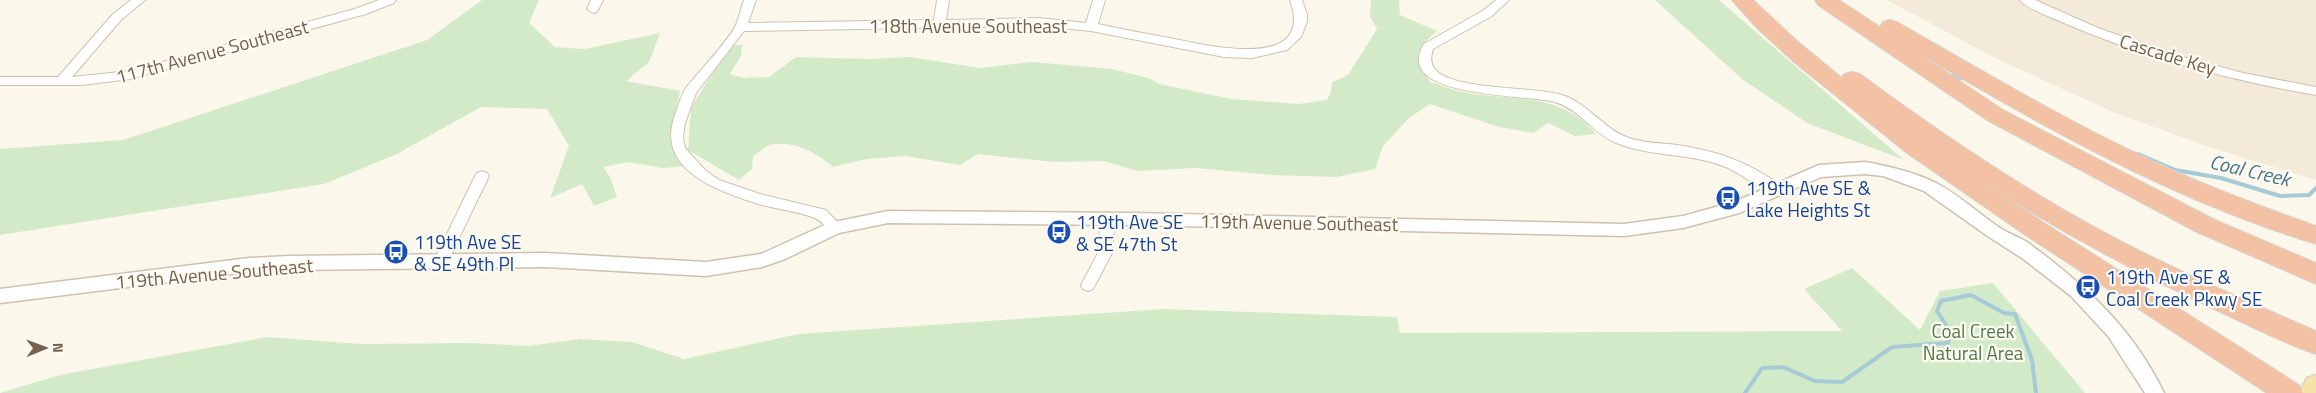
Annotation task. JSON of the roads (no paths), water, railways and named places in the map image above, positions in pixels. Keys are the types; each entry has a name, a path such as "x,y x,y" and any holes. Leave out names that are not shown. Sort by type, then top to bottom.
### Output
{"highway":[{"path":"1742,0 1758,18 1817,70 1928,158 2019,220 2184,323 2289,393"},
{"path":"1751,0 1884,103 1941,144 2006,185 2079,229 2146,265 2241,311 2316,343"},
{"path":"1825,0 1995,116 2206,226 2316,274"},
{"path":"1843,0 2064,126 2117,154 2243,208 2316,234"}],"main road":[{"path":"2311,393 2316,385"}],"street":[{"path":"61,81 117,17 139,0"},
{"name":"117th Avenue Southeast","path":"0,81 103,79 169,66 362,11 390,0"},
{"path":"750,0 741,27 690,92 678,123 676,137 679,150 700,173 714,183 758,199 821,214 835,227"},
{"path":"938,23 943,0"},
{"path":"1091,27 1099,0"},
{"name":"118th Avenue Southeast","path":"741,27 1039,22 1091,27 1224,53 1252,54 1283,47 1297,34 1301,22 1301,14 1296,0"},
{"path":"1503,0 1488,13 1428,46 1425,62 1433,75 1454,84 1543,95 1568,102 1617,138 1641,145 1689,151 1716,158 1746,170 1777,190"},
{"name":"Cascade Key","path":"2026,0 2078,24 2143,48 2213,69 2316,92"},
{"name":"119th Avenue Southeast","path":"0,296 249,265 545,260 683,269 716,268 743,264 779,254 835,227 888,217 1108,218 1624,230 1660,227 1739,207 1819,171 1865,168 1886,171 1917,181 1953,201 1995,233 2028,252 2070,285 2104,318 2131,354 2155,393"},
{"path":"440,261 482,176"},
{"path":"1088,285 1105,253 1108,218"}],"waterway":[{"path":"1953,76 1962,78"},
{"name":"Coal Creek","path":"2138,154 2175,170 2221,178 2280,196 2309,195 2316,188"},
{"path":"1745,393 1762,368 1783,367 1815,381 1842,382 1892,347 1948,343 1950,331 1937,311 1941,301 1971,295 2004,313 2015,314 2032,360 2036,393"}],"place":[{"name":"119th Ave SE & Lake Heights St","path":"1728,198"},
{"name":"119th Ave SE & SE 47th St","path":"1059,232"},
{"name":"119th Ave SE & SE 49th Pl","path":"396,252"},
{"name":"119th Ave SE & Coal Creek Pkwy SE","path":"2088,287"}],"park label":[{"name":"Coal Creek Natural Area","path":"1973,341"}]}
